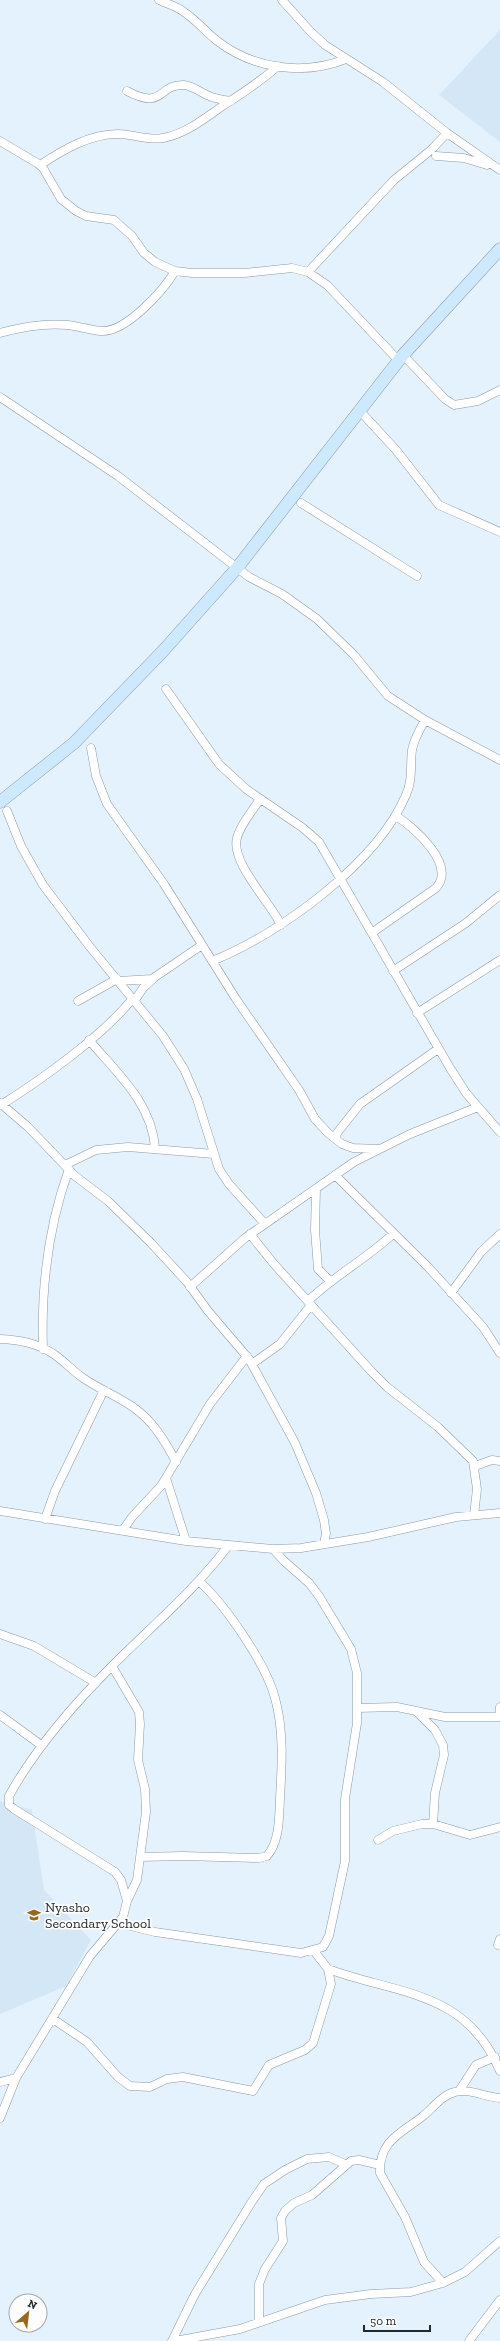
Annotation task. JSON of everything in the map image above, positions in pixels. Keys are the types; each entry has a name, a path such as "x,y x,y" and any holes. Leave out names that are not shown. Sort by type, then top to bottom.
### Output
{"main road":[{"path":"4,806 74,743 119,698 237,568 401,358 500,249"}],"street":[{"path":"159,0 183,11 217,40 236,52 264,65 296,68 317,67 346,59"},
{"path":"282,0 319,40 382,82 446,133 498,169"},
{"path":"40,165 67,148 103,136 117,134 162,138 176,135 232,101 278,66"},
{"path":"127,91 149,100 173,88 187,86 208,96 232,101"},
{"path":"308,272 394,180 431,150 446,133"},
{"path":"0,142 11,146 40,165 61,199 86,216 114,220 132,236 144,253 155,262 174,271 192,273 238,273 292,268 308,272 327,285 444,399 454,405 478,401 500,390"},
{"path":"436,156 464,158 498,169"},
{"path":"0,333 21,327 46,325 66,325 103,331 115,328 131,318 166,286 174,271"},
{"path":"0,397 121,479 249,577 282,594 317,619 354,655 388,696 425,720 500,760"},
{"path":"360,411 396,450 439,505 500,532"},
{"path":"301,503 417,576"},
{"path":"166,689 219,764 260,799 303,828 319,842 438,1049 478,1107 500,1132"},
{"path":"212,961 281,924 324,894 340,877 371,850 396,816 410,785 412,750 425,720"},
{"path":"91,748 96,776 107,804 164,884 212,961 299,1090 315,1120 336,1139 353,1148 379,1149"},
{"path":"260,799 236,839 236,848 246,870 281,924"},
{"path":"4,806 21,846 43,885 90,947 163,1036 184,1069 197,1099 219,1169 229,1184 265,1224"},
{"path":"372,932 436,888 442,880 442,872 438,860 424,839 411,825 396,816"},
{"path":"393,971 466,923 500,895"},
{"path":"202,945 152,979 123,1011 89,1040 1,1104 28,1127 67,1167 120,1213 190,1286 208,1311 247,1356 294,1443 316,1493 324,1520 326,1534 324,1543"},
{"path":"417,1013 500,960"},
{"path":"78,1001 118,980 152,979"},
{"path":"89,1040 144,1107 154,1133 155,1148"},
{"path":"336,1139 337,1133 360,1104 438,1049"},
{"path":"190,1286 250,1234 335,1175 379,1149 478,1107"},
{"path":"44,1349 42,1297 51,1235 67,1167 96,1150 155,1148 214,1154"},
{"path":"335,1175 428,1267 483,1328 500,1353"},
{"path":"316,1189 315,1230 318,1269 330,1282"},
{"path":"250,1234 309,1303 382,1382 466,1453 475,1466 477,1489 474,1515"},
{"path":"252,1364 280,1344 309,1303 330,1282 374,1252 393,1234"},
{"path":"450,1293 481,1252 500,1234"},
{"path":"0,1339 24,1340 44,1349 55,1355 82,1378 134,1408 150,1422 164,1439 176,1462"},
{"path":"124,1530 166,1478 210,1404 247,1356"},
{"path":"45,1519 55,1491 104,1390"},
{"path":"475,1466 492,1460 500,1460"},
{"path":"166,1478 186,1541"},
{"path":"0,1511 186,1541 273,1549 301,1548 324,1543 368,1537 474,1515 500,1513"},
{"path":"127,1901 121,1880 115,1872 14,1809 9,1805 9,1796 40,1744 112,1666 200,1582 228,1546"},
{"path":"118,1923 156,1932 302,1953 314,1951 323,1947 329,1936 345,1861 345,1799 357,1723 357,1673 351,1649 309,1583 273,1549"},
{"path":"140,1857 183,1856 259,1858 267,1856 275,1844 280,1810 282,1749 276,1699 271,1685 234,1623 216,1597 200,1582"},
{"path":"0,1634 34,1646 96,1683"},
{"path":"0,2118 16,2078 90,1956 122,1917 127,1901 137,1880 146,1812 145,1789 138,1760 140,1724 139,1712 112,1666"},
{"path":"357,1708 397,1707 445,1717 499,1717 500,1707"},
{"path":"416,1710 435,1730 443,1745 444,1754 434,1793 433,1824"},
{"path":"0,1715 40,1744"},
{"path":"0,1792 9,1796"},
{"path":"378,1840 393,1831 407,1827 433,1824 470,1835 500,1827"},
{"path":"53,2019 87,2042 123,2082 130,2086 150,2087 167,2079 183,2077 253,2091 269,2065 305,2050 313,2043 331,1984 328,1970 314,1951"},
{"path":"328,1970 399,1989 436,2003 470,2024 485,2040 495,2057 500,2071"},
{"path":"459,2091 476,2065 495,2057"},
{"path":"0,2082 16,2078"},
{"path":"443,2283 424,2262 405,2217 380,2173 380,2166 384,2153 398,2132 424,2115 447,2094 459,2091 500,2098"},
{"path":"172,2341 195,2294 251,2202 264,2184 285,2170 307,2159 330,2157 346,2164"},
{"path":"259,2322 259,2284 283,2241 281,2218 285,2211 294,2203 312,2194 346,2164 359,2160 380,2166"},
{"path":"175,2341 240,2329 325,2300 371,2294 411,2292 443,2283 465,2272 500,2241"},
{"path":"469,2341 500,2301"}],"shaded area":[{"path":"500,30 500,142 439,95"},
{"name":"Nyasho Secondary School","path":"0,1801 32,1810 44,1890 91,1940 66,1986 0,2014"}],"place":[{"name":"Nyasho Secondary School","path":"34,1915"}]}
